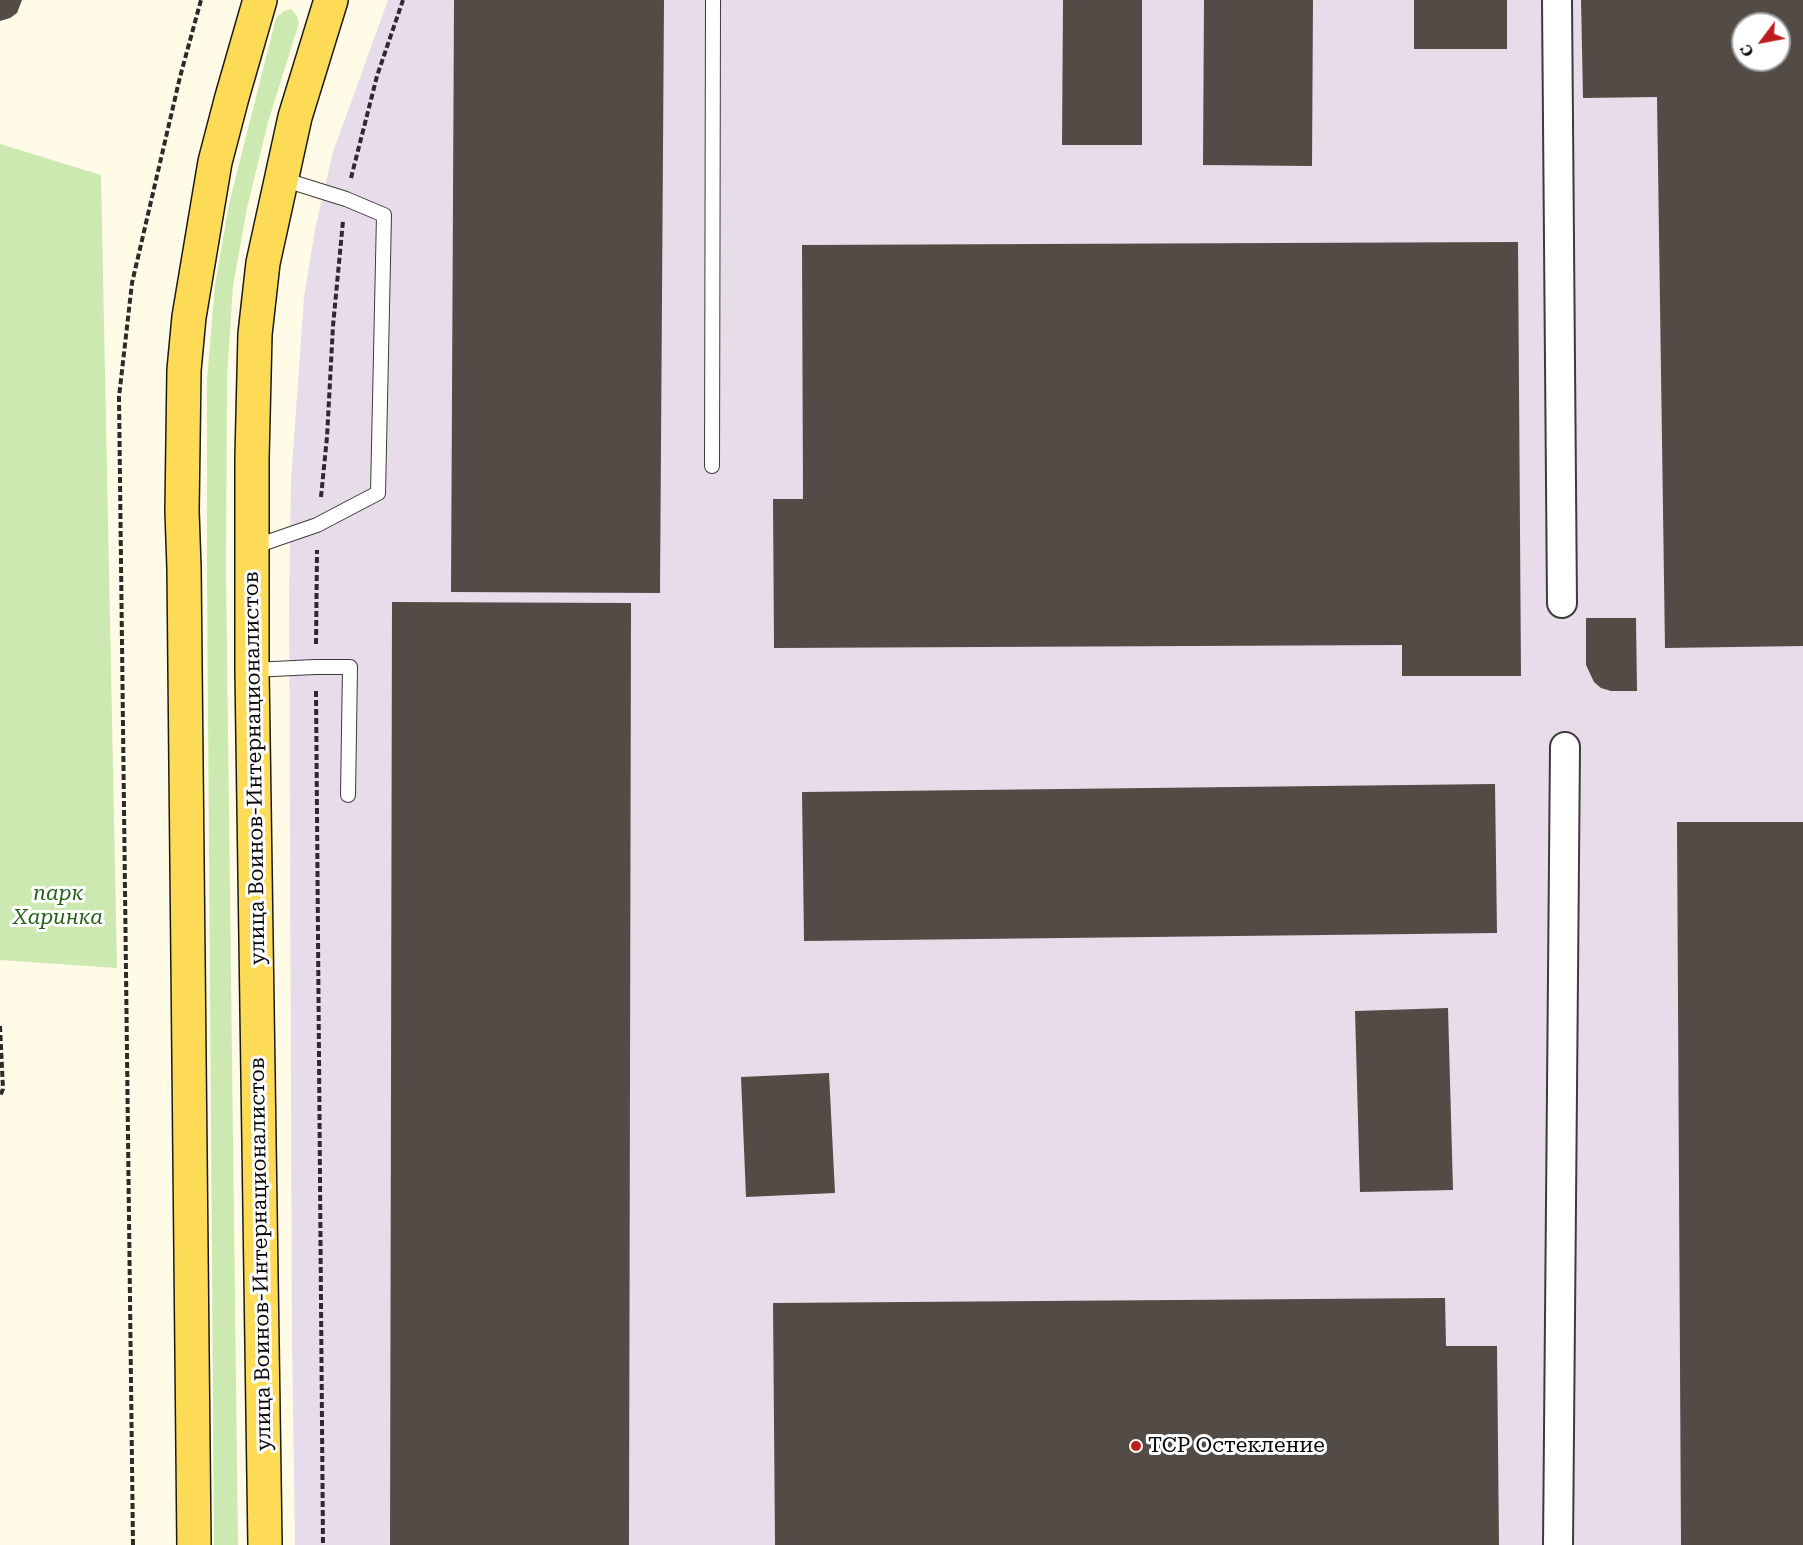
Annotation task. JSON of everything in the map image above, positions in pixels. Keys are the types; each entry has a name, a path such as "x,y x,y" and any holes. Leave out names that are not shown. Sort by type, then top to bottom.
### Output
{"main road":[{"path":"194,1545 182,512 184,370 192,297 215,162 260,0"},
{"name":"улица Воинов-Интернационалистов","path":"265,1545 252,670 252,458 255,334 263,263 295,117 331,0"}],"street":[{"path":"1557,0 1562,603"},
{"path":"1558,1545 1565,747"}],"lane":[{"path":"712,466 713,0"},
{"path":"253,547 317,525 378,493 384,215 346,199 281,179"},
{"path":"252,670 350,667 348,795"}],"path":[{"path":"133,1545 119,397 132,283 180,76 201,0"},
{"path":"0,1026 3,1089 0,1096"}],"shaded area":[{"path":"388,0 1803,0 1803,1545 295,1545 289,595 291,481 304,297 315,229 333,152"}],"green space":[{"path":"291,9 299,23 268,122 247,208 233,286 227,378 226,571 238,1545 214,1545 207,380 215,285 229,204 276,18 284,11"},
{"name":"парк Харинка","path":"0,144 101,175 117,968 0,960"}],"building":[{"path":"0,0 22,0 17,13 0,21"},
{"path":"454,0 664,0 660,593 451,592"},
{"path":"1063,0 1142,0 1142,145 1062,145"},
{"path":"1204,0 1313,0 1312,166 1203,165"},
{"path":"1414,0 1507,0 1507,49 1414,49"},
{"path":"1581,0 1803,0 1803,646 1665,648 1657,97 1583,98"},
{"path":"1518,242 1521,676 1402,676 1402,645 774,648 773,499 803,499 802,245"},
{"path":"392,602 631,603 629,1545 390,1545"},
{"path":"1586,618 1636,618 1637,691 1611,691 1601,688 1594,682 1586,665"},
{"path":"1495,784 1497,933 804,941 802,792"},
{"path":"1677,822 1803,822 1803,1545 1681,1545"},
{"path":"1448,1008 1453,1190 1360,1192 1355,1011"},
{"path":"829,1073 835,1193 746,1197 741,1077"},
{"name":"ТСР Остекление","path":"1445,1298 1446,1346 1497,1346 1499,1545 775,1545 773,1303"}],"place":[{"name":"ТСР Остекление","path":"1136,1446"}]}
